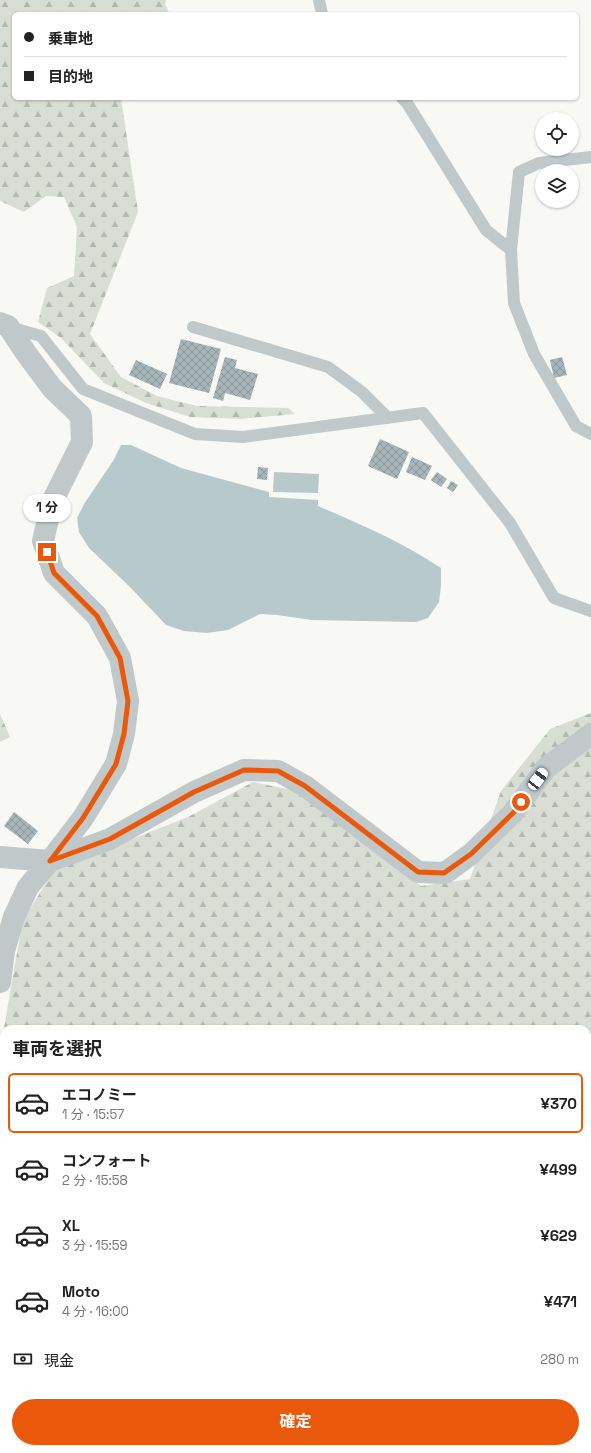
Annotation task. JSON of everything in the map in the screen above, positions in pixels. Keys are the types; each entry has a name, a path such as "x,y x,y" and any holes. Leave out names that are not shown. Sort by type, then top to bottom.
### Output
{"street":[{"path":"0,982 4,951 14,917 28,886 50,861 83,818 116,764 124,734 128,701 120,658 97,616 54,573 43,541 52,502 82,442 81,416 52,388 4,325"},
{"path":"0,857 50,861 110,839 194,792 244,770 251,770 278,771 305,786 418,872 444,873 471,854 513,813 546,768 591,734"}],"lane":[{"path":"319,0 322,12"},
{"path":"404,100 486,230 511,250"},
{"path":"591,157 539,163 519,172 511,250 514,303 534,354 576,426 591,434"},
{"path":"4,325 41,336 82,389 195,434 243,438 423,413 510,523 554,598 591,611"},
{"path":"193,327 328,367 362,392 388,418"}],"green space":[{"path":"0,0 166,0 165,4 169,12 12,12 12,100 121,100 138,212 90,334 121,377 157,396 197,406 288,408 295,414 240,419 190,417 146,403 104,383 61,338 38,322 47,288 74,276 77,227 64,197 46,196 24,212 0,201"},
{"path":"591,713 591,1025 5,1025 23,920 54,870 188,817 253,782 292,790 421,886 470,879 501,791 550,729"},
{"path":"0,714 10,737 0,742"}],"shaded area":[{"path":"121,445 131,445 181,468 269,492 269,497 318,500 318,506 396,542 441,568 439,602 428,618 416,622 312,620 260,614 228,630 207,633 184,631 166,625 130,587 89,548 79,532 77,518 84,504 113,461"},
{"path":"274,472 319,474 318,493 273,492"}],"building":[{"path":"181,339 221,349 209,393 169,383"},
{"path":"225,357 237,360 235,368 258,374 250,400 225,393 223,401 213,398"},
{"path":"562,357 567,375 554,378 550,360"},
{"path":"136,360 167,374 160,389 129,375"},
{"path":"380,439 409,452 397,479 368,466"},
{"path":"412,457 432,466 425,480 406,472"},
{"path":"258,467 268,468 267,480 257,479"},
{"path":"437,472 447,479 441,487 431,480"},
{"path":"451,481 458,485 453,492 447,488"},
{"path":"14,812 38,831 28,844 4,826"}],"route":[{"path":"47,552 54,573 97,616 120,658 128,701 124,734 116,764 83,818 50,861 110,839 194,792 244,770 278,771 305,786 418,872 444,873 471,854 513,813 521,802"}]}
